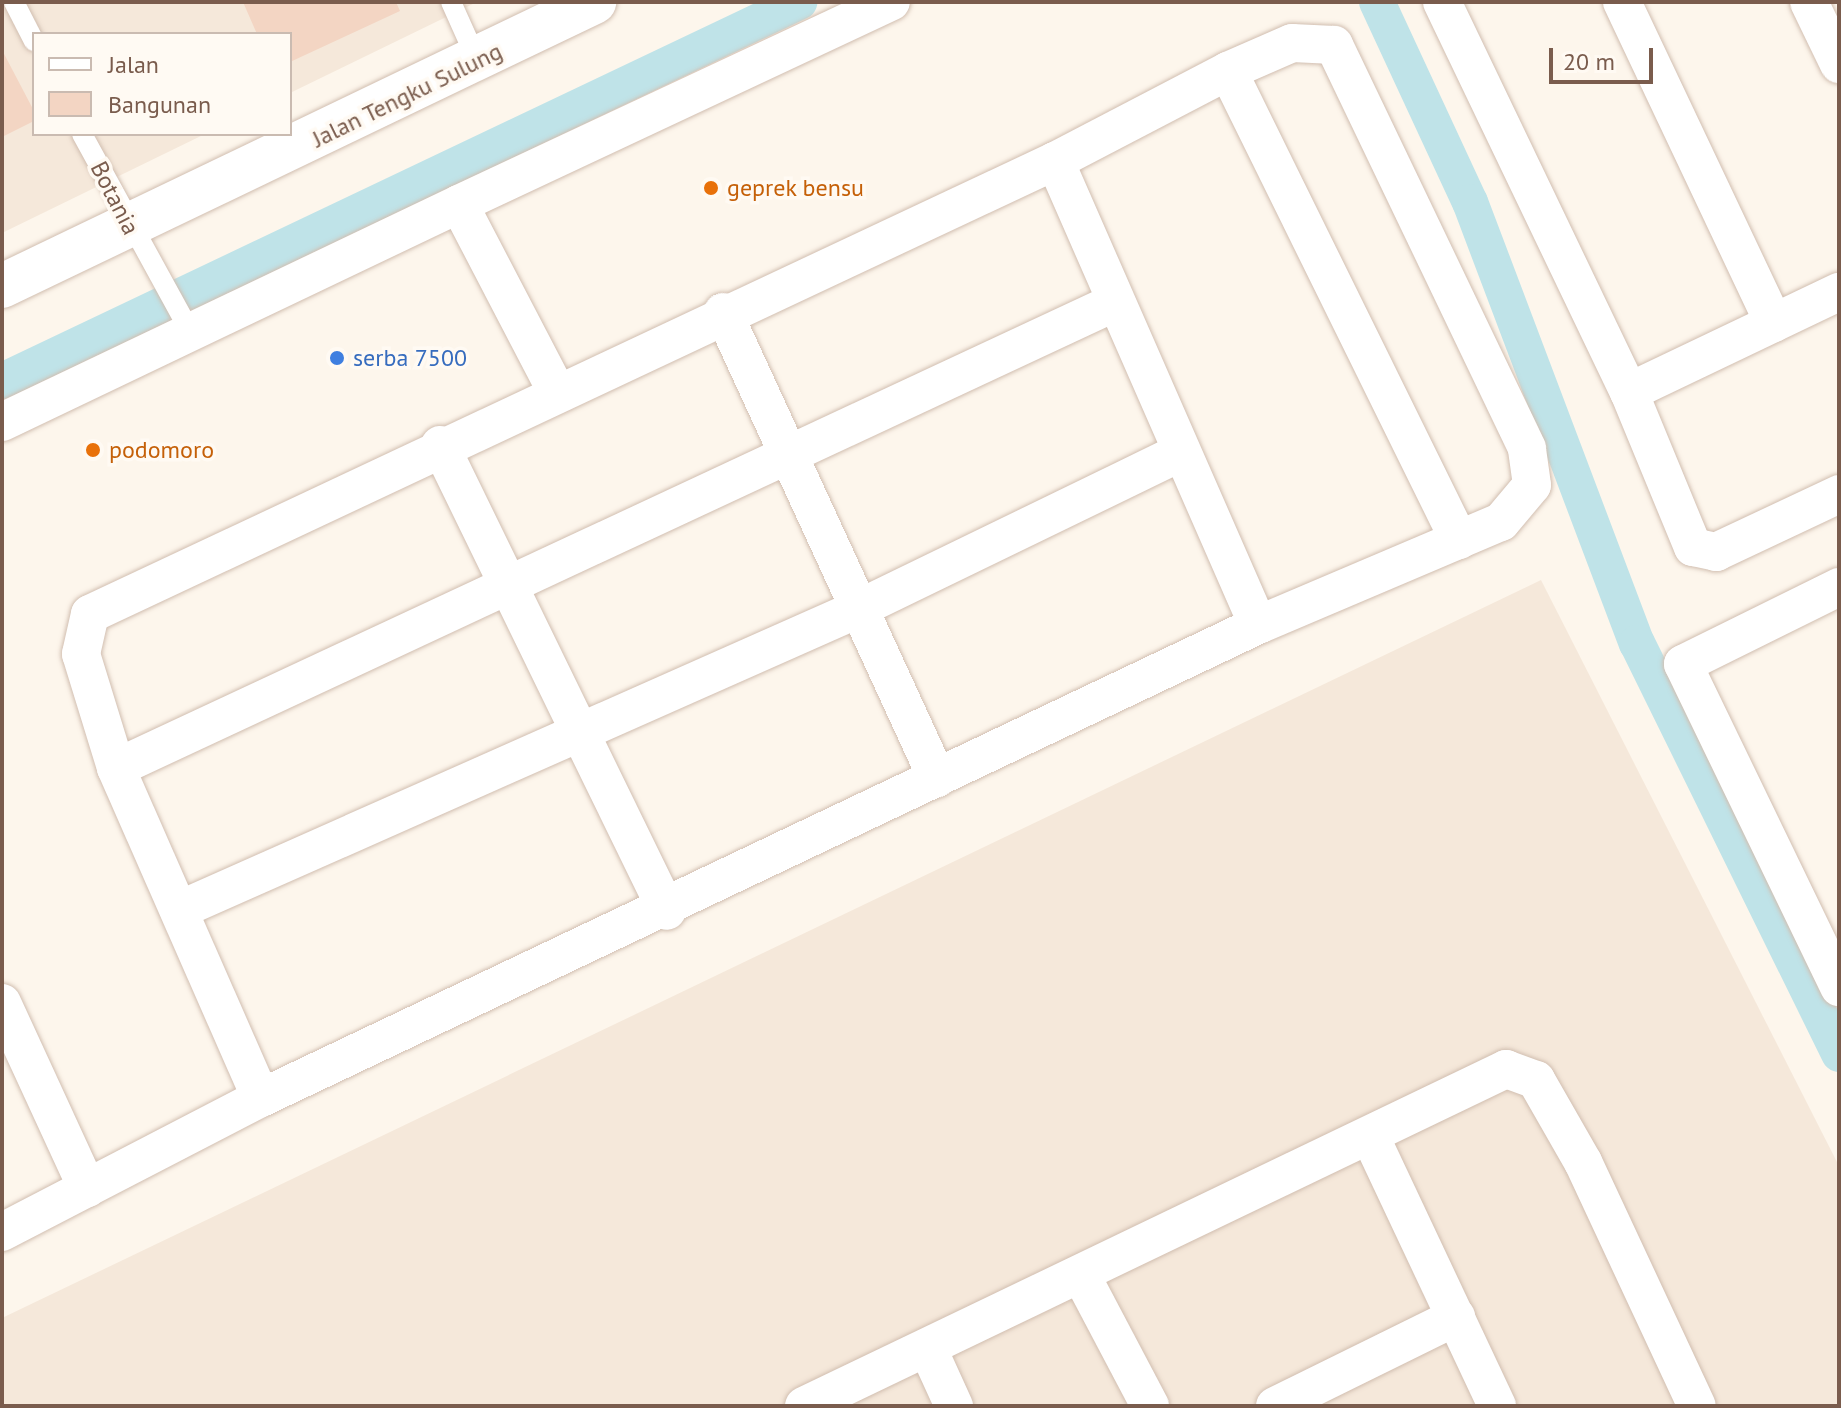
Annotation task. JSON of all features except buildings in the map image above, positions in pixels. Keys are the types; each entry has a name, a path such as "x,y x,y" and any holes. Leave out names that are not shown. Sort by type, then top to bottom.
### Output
{"street":[{"name":"Jalan Tengku Sulung","path":"2,286 138,242 594,2"},
{"path":"2,422 185,323 459,204 891,2"},
{"path":"1442,2 1629,392 1698,551 1716,552 1839,494"},
{"path":"1622,2 1774,323"},
{"path":"1809,2 1839,64"},
{"path":"2,1232 261,1098 667,911 1258,625 1501,522 1532,485 1532,467 1402,184 1334,45 1292,43 1228,71 1055,161 556,390 90,614 81,654 116,768 261,1098"},
{"path":"1228,71 1459,540"},
{"path":"1055,161 1258,625"},
{"path":"459,204 556,390"},
{"path":"1629,392 1839,292"},
{"path":"116,768 791,459 1116,302"},
{"path":"723,312 937,778"},
{"path":"440,445 667,911"},
{"path":"179,910 858,609 1181,452"},
{"path":"1839,587 1683,664 1839,987"},
{"path":"2,1003 87,1188"},
{"path":"804,1406 1371,1138 1506,1069 1536,1080 1583,1162 1697,1406"},
{"path":"1371,1138 1456,1317 1487,1403"},
{"path":"1081,1275 1150,1406"},
{"path":"1275,1406 1456,1317"},
{"path":"928,1349 954,1406"}],"lane":[{"path":"14,2 32,37"},
{"path":"451,2 478,61"},
{"name":"Botania","path":"83,136 138,242 185,323"}],"shaded area":[{"path":"2,2 477,2 292,92 292,32 32,32 32,136 201,136 2,233"},
{"path":"1541,580 1839,1166 1839,1406 2,1406 2,1318"}],"waterway":[{"path":"2,381 799,2"},
{"path":"1377,2 1470,202 1637,643 1839,1054"}],"place":[{"name":"geprek bensu","path":"711,188"},
{"name":"serba 7500","path":"337,358"},
{"name":"podomoro","path":"93,450"}]}
